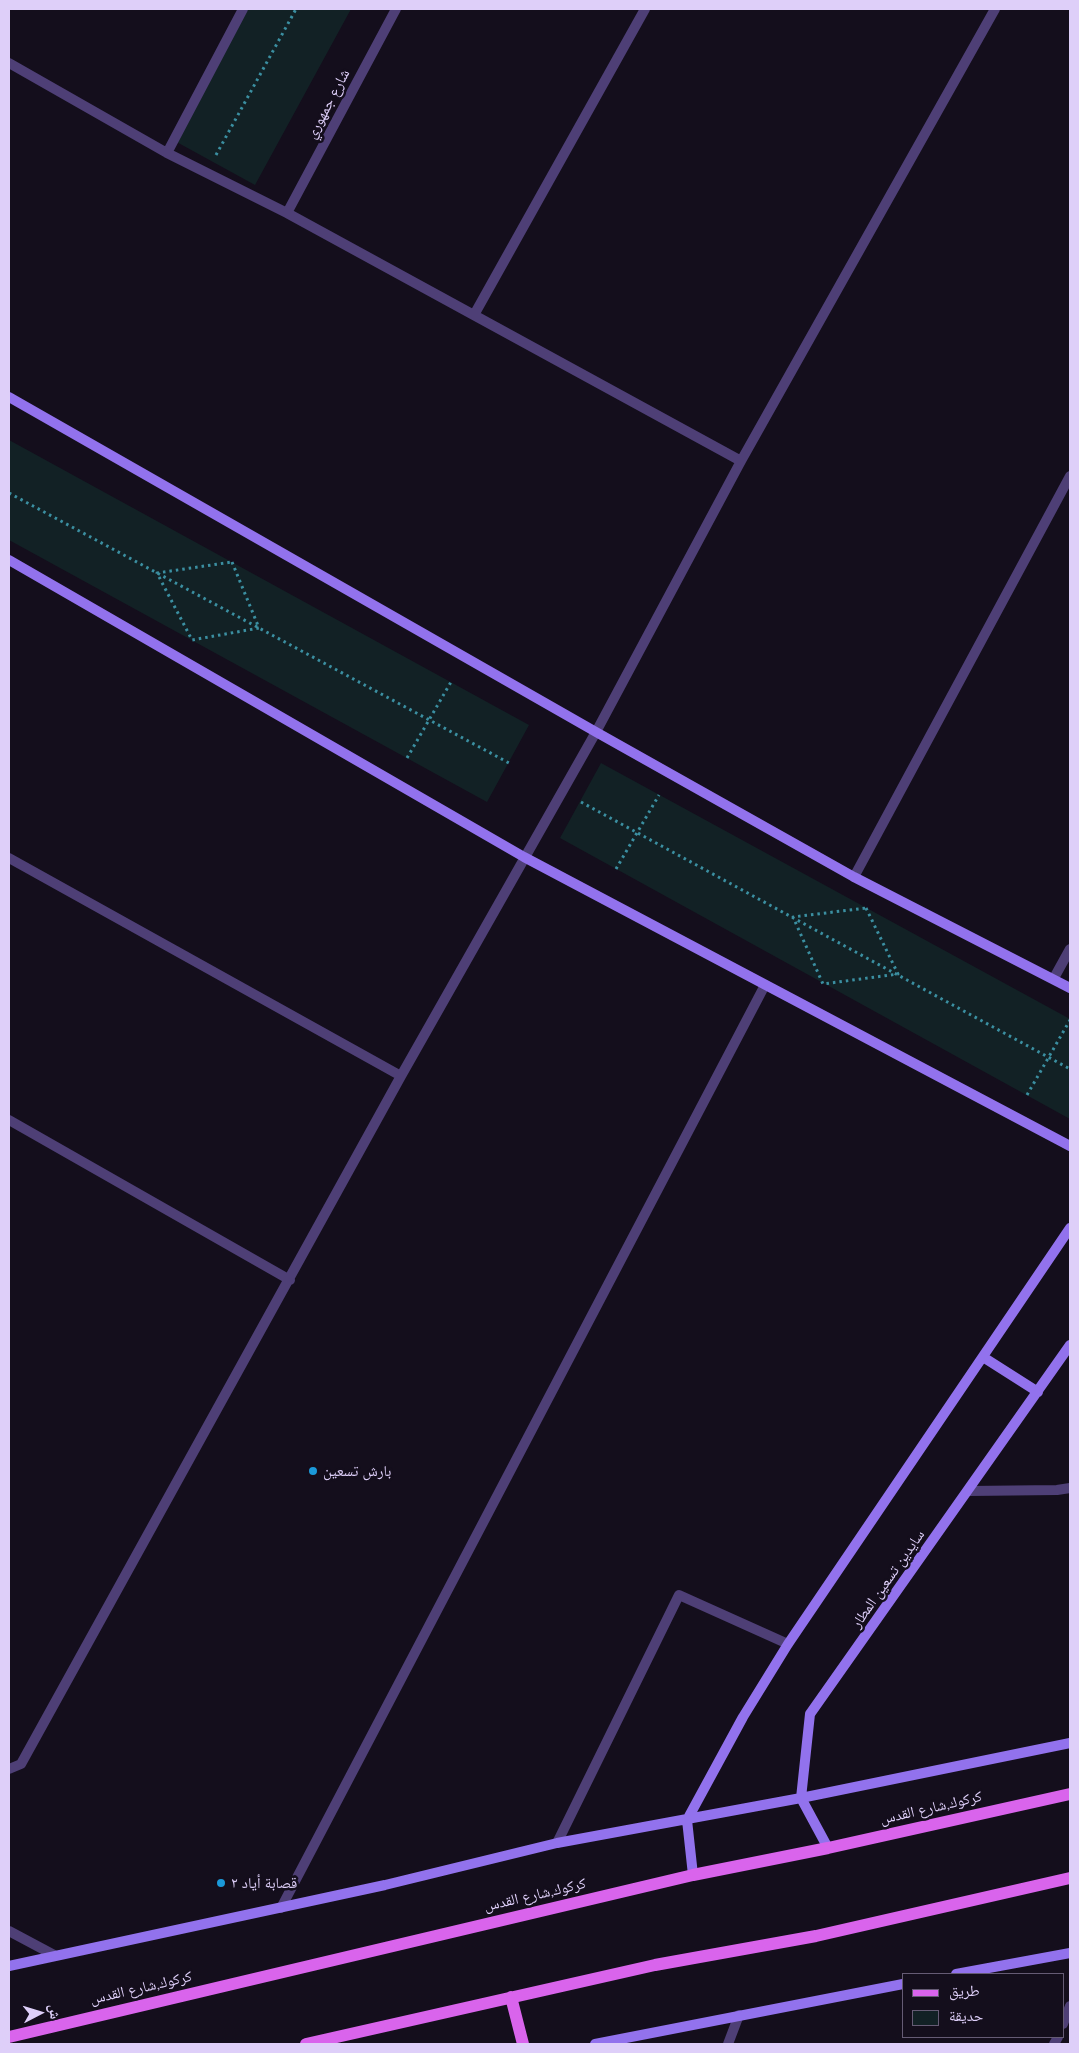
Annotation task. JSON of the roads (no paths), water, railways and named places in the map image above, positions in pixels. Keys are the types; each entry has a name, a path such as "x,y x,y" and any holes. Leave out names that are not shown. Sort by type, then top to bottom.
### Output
{"main road":[{"name":"كركوك,شارع القدس","path":"9,2037 693,1875 828,1848 1070,1794"},
{"path":"306,2044 655,1965 816,1936 1070,1878"},
{"path":"511,1997 523,2044"}],"street":[{"path":"167,153 243,9"},
{"name":"شارع جمهوري","path":"287,213 396,9"},
{"path":"474,315 645,9"},
{"path":"9,1769 21,1764 401,1076 596,732 740,461 995,9"},
{"path":"9,63 167,153 287,213 740,461"},
{"path":"9,397 854,877 1054,978 1070,988"},
{"path":"854,877 1070,476"},
{"path":"9,560 524,857 1070,1146"},
{"path":"9,858 401,1076"},
{"path":"1054,978 1070,949"},
{"path":"281,1908 765,985"},
{"path":"9,1120 290,1280"},
{"path":"693,1875 687,1820 743,1717 788,1644 1070,1228"},
{"name":"سايدين تسعين المطار","path":"801,1798 810,1714 969,1491 1070,1345"},
{"path":"983,1356 1038,1392"},
{"path":"969,1491 1057,1490 1070,1488"},
{"path":"557,1843 679,1595 788,1644"},
{"path":"9,1966 281,1908 557,1843 801,1798 1070,1743"},
{"path":"801,1798 828,1848"},
{"path":"9,1931 54,1955"},
{"path":"961,1973 1070,1953"},
{"path":"595,2044 902,1984"},
{"path":"1064,2021 1070,2006"},
{"path":"728,2044 739,2015"}],"place":[{"name":"بارش تسعين","path":"313,1471"},
{"name":"قصابة أياد ٢","path":"221,1883"}]}
